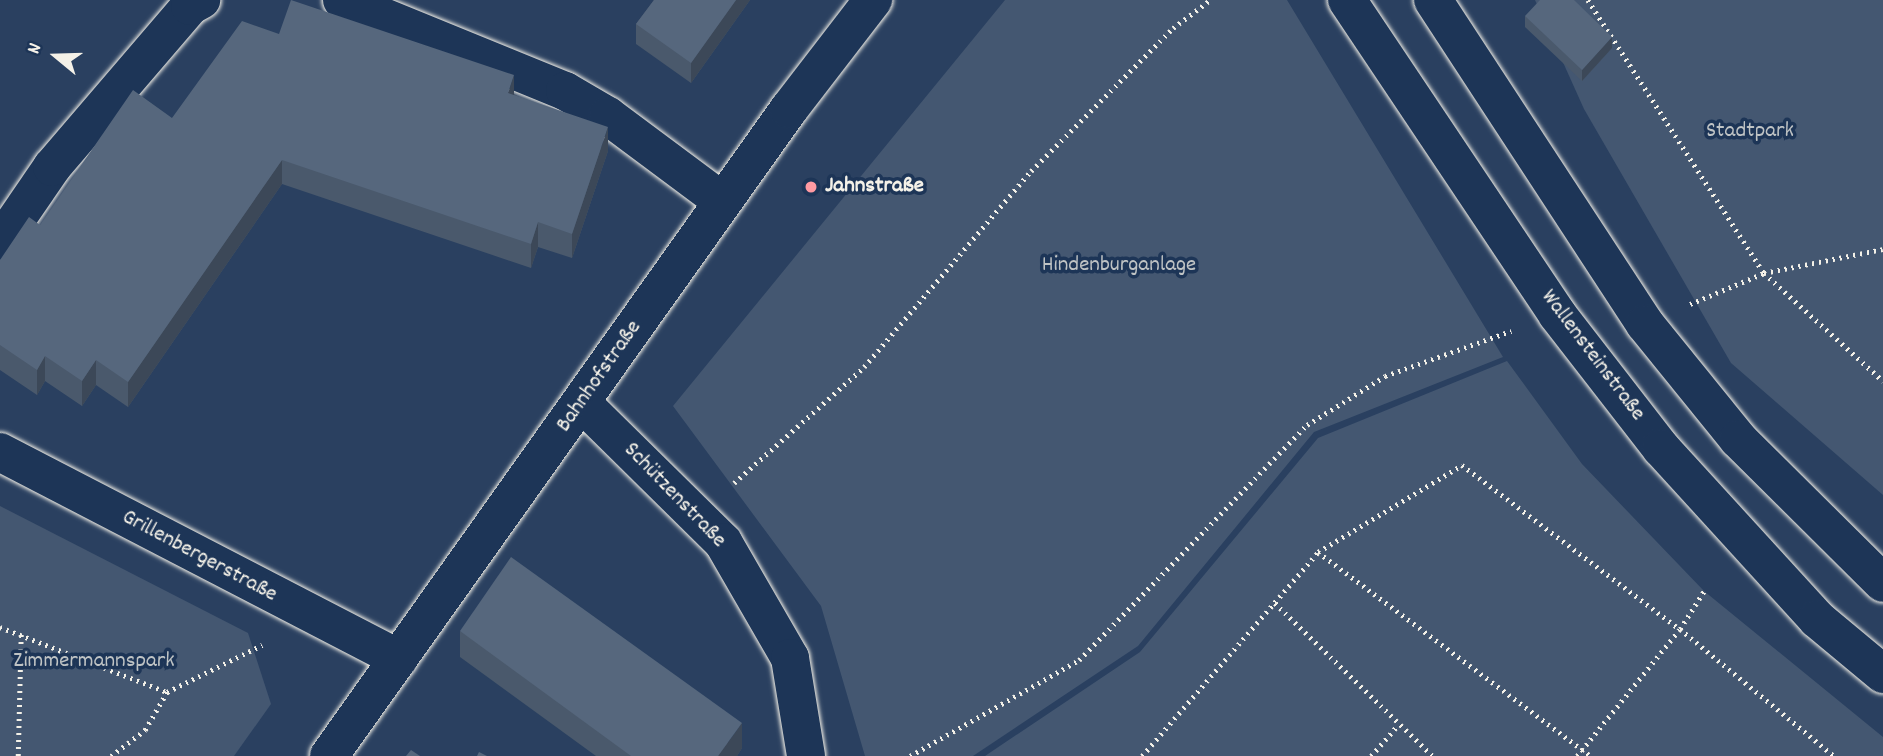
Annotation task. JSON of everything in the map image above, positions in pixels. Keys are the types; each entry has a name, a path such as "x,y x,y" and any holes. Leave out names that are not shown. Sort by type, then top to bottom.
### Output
{"main road":[{"path":"0,243 52,167 190,6 201,0"},
{"path":"342,0 565,91 608,116 722,201"},
{"name":"Bahnhofstraße","path":"329,756 582,403 722,201 873,0"},
{"name":"Wallensteinstraße","path":"1346,0 1557,314 1661,448 1817,619 1883,674"},
{"path":"1433,0 1645,324 1738,439 1883,583"},
{"name":"Schützenstraße","path":"582,403 723,542 790,658 806,756"},
{"name":"Grillenbergerstraße","path":"0,452 316,619 399,659"}],"path":[{"path":"697,516 864,367 1031,171 1173,28 1210,0"},
{"path":"1588,0 1764,272 1883,381"},
{"path":"1645,324 1764,272 1883,249"},
{"path":"910,756 1079,660 1307,425 1385,376 1557,314"},
{"path":"1142,756 1318,552 1462,465 1680,629 1834,756"},
{"path":"1318,552 1591,756"},
{"path":"1577,756 1680,629 1704,591"},
{"path":"1275,603 1433,756"},
{"path":"111,756 145,730 167,692 316,619"},
{"path":"0,627 21,632 167,692"},
{"path":"18,756 21,632"},
{"path":"1371,756 1398,725"}],"green space":[{"name":"Hindenburganlage","path":"1005,0 1287,0 1503,357 1314,432 1138,646 973,756 865,756 821,606 673,406"},
{"name":"Stadtpark","path":"1535,0 1883,0 1883,495 1731,363 1584,109"},
{"path":"1507,361 1582,464 1704,591 1883,737 1883,756 985,756 1140,652 1318,438"},
{"name":"Zimmermannspark","path":"0,506 248,633 271,704 234,756 0,756"}],"building":[{"path":"291,0 514,75 508,93 608,127 572,234 538,222 531,244 282,160 128,382 96,360 82,381 45,356 37,370 0,345 0,260 29,217 40,225 133,90 172,118 242,21 279,34"},
{"path":"654,0 736,0 691,63 636,24"},
{"path":"1540,0 1574,0 1612,37 1582,70 1525,16"},
{"path":"511,557 742,723 718,756 631,756 460,631"},
{"path":"411,750 420,756 406,756"}],"place":[{"name":"Jahnstraße","path":"811,187"}]}
